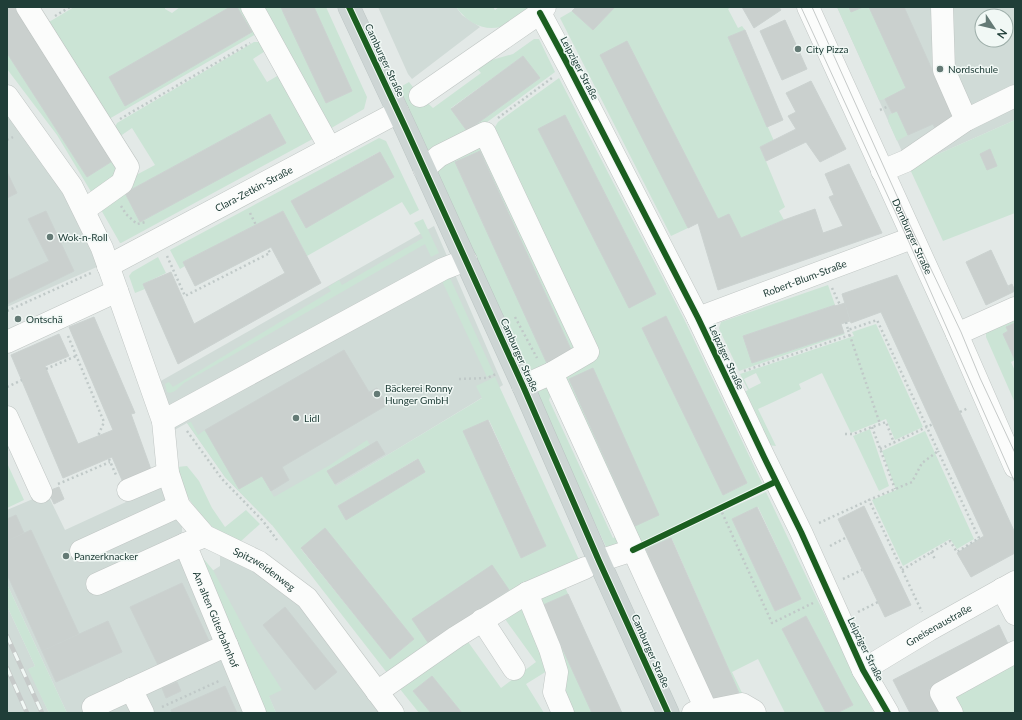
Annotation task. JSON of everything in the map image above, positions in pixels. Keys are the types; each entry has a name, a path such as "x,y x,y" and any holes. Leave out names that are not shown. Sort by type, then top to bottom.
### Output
{"main road":[{"name":"Camburger Straße","path":"349,7 523,386 592,564 668,713"}],"street":[{"path":"27,7 128,167 122,183 84,210"},
{"path":"252,7 330,148"},
{"name":"Dornburger Straße","path":"808,7 957,334 1015,467"},
{"path":"942,7 944,70 966,120"},
{"path":"420,96 542,10"},
{"name":"Leipziger Straße","path":"542,10 569,67 698,318 753,436 801,532 863,670 888,713"},
{"name":"Spitzweidenweg","path":"7,96 62,171 84,210 102,248 166,419 168,473 179,506 205,536 259,562 307,598 393,713"},
{"path":"882,171 906,161 966,120 1015,96"},
{"name":"Clara-Zetkin-Straße","path":"108,266 398,112"},
{"path":"424,170 439,156 485,133"},
{"name":"Camburger Straße","path":"485,133 588,352 552,373 523,386"},
{"name":"Robert-Blum-Straße","path":"698,318 912,238"},
{"path":"166,419 443,269 466,260"},
{"path":"7,342 117,291"},
{"path":"957,334 1015,308"},
{"path":"552,373 633,550 699,710 712,710 742,704 755,713"},
{"path":"7,416 41,492"},
{"path":"128,490 168,473"},
{"path":"81,552 179,506"},
{"path":"96,584 205,536"},
{"name":"Am alten Güterbahnhof","path":"185,544 255,713"},
{"path":"377,692 482,620 527,593 592,564 633,550"},
{"path":"1008,585 1015,614"},
{"name":"Gneisenaustraße","path":"863,670 1008,585"},
{"path":"527,593 550,649 557,672 554,692 563,713"},
{"path":"482,620 514,669"},
{"path":"95,713 93,707 227,645"},
{"path":"952,713 941,693 1015,652"},
{"path":"131,689 149,711"}],"path":[{"path":"104,128 266,33"},
{"path":"485,133 492,123 569,67"},
{"path":"880,110 889,106"},
{"path":"111,190 126,214 137,224 149,221"},
{"path":"248,208 256,225"},
{"path":"164,250 186,296 270,253 268,249"},
{"path":"7,310 108,266"},
{"path":"60,317 104,422 98,436"},
{"path":"848,330 877,320 979,538 957,552 950,541 902,570"},
{"path":"846,322 880,424"},
{"path":"738,374 850,335"},
{"path":"46,369 76,356"},
{"path":"459,378 487,378 497,374"},
{"path":"7,387 22,380"},
{"path":"166,419 185,428 200,451 222,479 263,521 277,540"},
{"path":"845,434 853,434 886,422 894,443"},
{"path":"880,449 927,428 932,424"},
{"path":"872,427 895,489"},
{"path":"801,532 869,500 912,482 922,462 938,451"},
{"path":"41,492 110,462"},
{"path":"869,500 929,630"},
{"path":"720,508 772,623 818,601"},
{"path":"931,552 935,559"},
{"path":"149,711 238,673"}],"shaded area":[{"path":"378,7 456,7 462,15 480,27 412,79 408,74"},
{"name":"Nordschule","path":"837,7 1015,7 1015,120 909,167"},
{"path":"7,109 70,198 99,266 7,307"},
{"path":"434,226 503,385 272,525 225,477 187,423 167,434 159,382"},
{"path":"163,485 182,521 182,533 179,540 184,558 248,713 67,713 7,584 7,510 47,493 65,530"},
{"path":"220,552 248,566 299,603 384,713 276,713 245,641 209,573 220,566"},
{"path":"7,606 35,666 29,669 49,713 7,713"}],"green space":[{"path":"14,7 21,7 118,158 116,174 93,195 57,135 7,69 7,53 87,177 114,160"},
{"path":"74,7 165,7 165,9 172,13 180,7 230,7 109,77 125,105 251,33 237,7 247,7 261,31 109,119 49,22"},
{"path":"258,7 281,7 326,103 352,91 314,7 326,7 367,97 364,109 328,130"},
{"path":"456,7 493,7 495,10 499,7 528,7 532,13 511,24 492,28 483,27 474,23 465,17"},
{"path":"615,7 731,7 728,9 738,28 742,26 745,30 728,37 774,141 760,147 785,207 779,211 784,220 741,238 718,219 627,41 688,228 671,236 560,18 572,11 593,30"},
{"path":"837,7 849,7 851,12 863,7 869,7 906,88 882,100 879,100"},
{"path":"534,39 539,39 555,72 475,131 434,153 425,151 397,89 409,82 420,96 433,108 481,73 474,65 513,54","holes":["523,56 539,78 467,131 451,108"]},
{"path":"254,42 260,42 270,48 253,59 267,82 284,72 320,135 120,243 100,208 138,174 155,165 132,128 116,139 114,129 117,123","holes":["270,114 285,143 140,222 125,193"]},
{"path":"559,78 684,319 763,485 639,544 562,377 592,359 495,137 495,127 498,122","holes":["565,116 656,294 629,307","666,316 747,483 723,495 642,328"]},
{"path":"897,111 908,135 897,141 888,121 889,115"},
{"path":"1015,120 1015,213 943,241 909,167"},
{"path":"379,138 386,141 419,210 410,215 402,202 307,256 283,211 183,262 185,266 180,269 170,250","holes":["379,152 394,177 306,228 291,201"]},
{"path":"477,142 484,142 488,145 578,340 579,349 575,357 534,378 527,375 433,169 441,160","holes":["480,151 574,356 549,367 455,162"]},
{"path":"423,219 439,253 431,257 425,244 184,383 175,391 170,393 167,392 165,384 169,382 173,387 331,291 328,287 339,280 342,285 423,238 414,223"},
{"path":"158,257 166,273 143,284 145,289 135,293 129,276 132,272"},
{"path":"450,278 494,374 487,377 442,281"},
{"path":"828,285 835,305 743,336 752,363 844,333 845,334 739,371 720,331 719,328 721,322"},
{"path":"1015,314 1015,323 1007,327 1008,331 1003,334 1015,360 1011,362 1015,371 1015,403 986,337 986,333"},
{"path":"876,324 923,427 895,440 886,419 851,433 822,373 799,384 801,389 758,409 776,446 768,445 743,393 748,390 740,374 854,336 852,332","holes":["756,373 761,383 749,389 744,379"]},
{"path":"495,377 580,562 391,678 272,525 225,477 187,423 191,422 198,435 205,430 262,476 274,497 330,465 367,440 370,445 327,471 336,486 482,398 476,386","holes":["489,420 546,546 521,558 464,431","417,459 425,472 346,519 338,506","325,529 414,639 390,659 301,549"]},
{"path":"554,384 549,400 613,538 623,533 623,543 606,547 535,393 537,388"},
{"path":"870,429 889,486 879,491 853,436"},
{"path":"925,431 974,539 957,549 950,539 903,566 872,500 896,490 882,451"},
{"path":"7,463 24,500 7,508"},
{"path":"187,466 199,481 212,508 225,527 246,510 260,524 240,542 214,529 191,502 182,487 177,467"},
{"path":"766,492 874,713 837,713 853,705 806,616 782,629 826,713 785,713 758,659 732,672 744,697 716,707 713,705 709,701 641,549","holes":["758,507 801,599 775,611 732,519","672,539 739,693 713,704 646,550"]},
{"path":"202,557 213,570 252,643 282,690 269,696 276,713 264,713"},
{"path":"7,584 67,713 49,713 28,669 35,666 7,606"},
{"path":"564,585 568,594 543,605 592,713 575,713 547,671 526,684 544,713 462,713 432,676 413,691 431,713 419,713 400,689 466,639 501,688 536,662 505,619"},
{"path":"1015,657 1015,713 960,713 955,705 955,691"}],"building":[{"path":"7,7 14,7 114,160 87,177 7,53"},
{"path":"230,7 237,7 252,32 125,106 109,77"},
{"path":"281,7 298,7 284,14"},
{"path":"298,7 314,7 352,91 326,103 284,14"},
{"path":"576,7 615,7 593,30 572,11"},
{"path":"742,7 779,7 781,10 754,28"},
{"path":"849,7 863,7 851,12"},
{"path":"869,7 904,7 934,74 936,73 957,120 936,131 933,124 908,135 897,111 892,113 885,99 906,88"},
{"path":"785,20 807,69 782,80 760,31"},
{"path":"745,30 783,120 767,127 728,37"},
{"path":"627,41 718,219 729,214 741,238 815,209 823,233 843,226 829,197 834,195 825,174 849,164 882,233 718,290 698,223 688,228 600,55"},
{"path":"523,56 540,78 467,131 451,109"},
{"path":"811,81 846,149 820,162 806,142 766,161 760,147 796,129 788,116 796,112 786,93"},
{"path":"270,114 286,143 140,222 125,193"},
{"path":"565,115 656,294 629,308 538,129"},
{"path":"990,149 997,166 987,170 980,154"},
{"path":"480,151 574,356 549,368 455,162"},
{"path":"380,152 394,177 306,228 291,201"},
{"path":"7,172 17,193 7,198"},
{"path":"46,211 74,271 7,304 7,281 49,261 28,219"},
{"path":"283,211 321,283 178,364 143,284 171,272 194,324 285,273 271,247 195,286 183,262"},
{"path":"991,250 1011,293 986,305 966,262"},
{"path":"897,275 1015,533 1015,553 971,577 957,553 984,536 881,312 851,323 842,294"},
{"path":"1012,284 1015,291 1011,293 1008,286"},
{"path":"845,303 850,321 841,324 844,333 752,363 743,336"},
{"path":"666,316 747,483 723,495 642,328"},
{"path":"94,317 135,413 131,414 153,475 125,487 112,457 63,478 11,355 59,334 69,356 45,366 78,444 113,430 69,327"},
{"path":"1015,323 1015,360 1003,334 1008,331 1006,327"},
{"name":"Lidl","path":"344,350 369,392 377,388 387,405 282,467 289,480 271,491 262,476 239,489 205,430"},
{"path":"593,368 659,515 635,526 569,379"},
{"path":"488,420 546,546 521,558 463,431"},
{"path":"377,441 385,454 335,484 327,471"},
{"path":"418,459 425,472 346,520 338,506"},
{"path":"59,487 64,499 54,504 48,491"},
{"path":"864,506 911,605 885,617 838,519"},
{"path":"757,507 801,599 775,611 732,519"},
{"path":"16,515 24,533 7,541 7,519"},
{"path":"325,528 414,639 390,659 301,548"},
{"path":"31,530 79,634 42,651 7,574 7,541"},
{"path":"671,538 739,693 713,704 646,549"},
{"path":"492,565 509,590 429,644 412,619"},
{"path":"182,583 209,641 158,665 130,607"},
{"path":"568,594 622,713 592,713 548,617 543,605"},
{"path":"285,607 337,672 315,690 263,625"},
{"path":"806,616 853,705 837,713 826,713 782,629"},
{"path":"108,621 122,652 56,682 42,651"},
{"path":"999,625 1010,648 929,690 941,713 910,713 893,680"},
{"path":"432,676 462,713 431,713 413,691"},
{"path":"177,682 181,691 166,698 162,688"},
{"path":"225,686 237,713 172,713 171,710"}],"tram line":[{"path":"801,7 908,240 1015,483"},
{"path":"812,7 1015,453"}],"railway":[{"path":"7,636 42,713"},
{"path":"7,668 27,713"}],"cycle path":[{"path":"349,7 523,386 599,561 668,713"},
{"path":"540,13 698,318 801,532 863,670 888,713"},
{"path":"633,550 775,482"}],"place":[{"name":"City Pizza","path":"798,49"},
{"name":"Nordschule","path":"940,69"},
{"name":"Wok-n-Roll","path":"50,237"},
{"name":"Ontschä","path":"18,319"},
{"name":"Bäckerei Ronny Hunger GmbH","path":"377,394"},
{"name":"Lidl","path":"296,418"},
{"name":"Panzerknacker","path":"66,556"}]}
